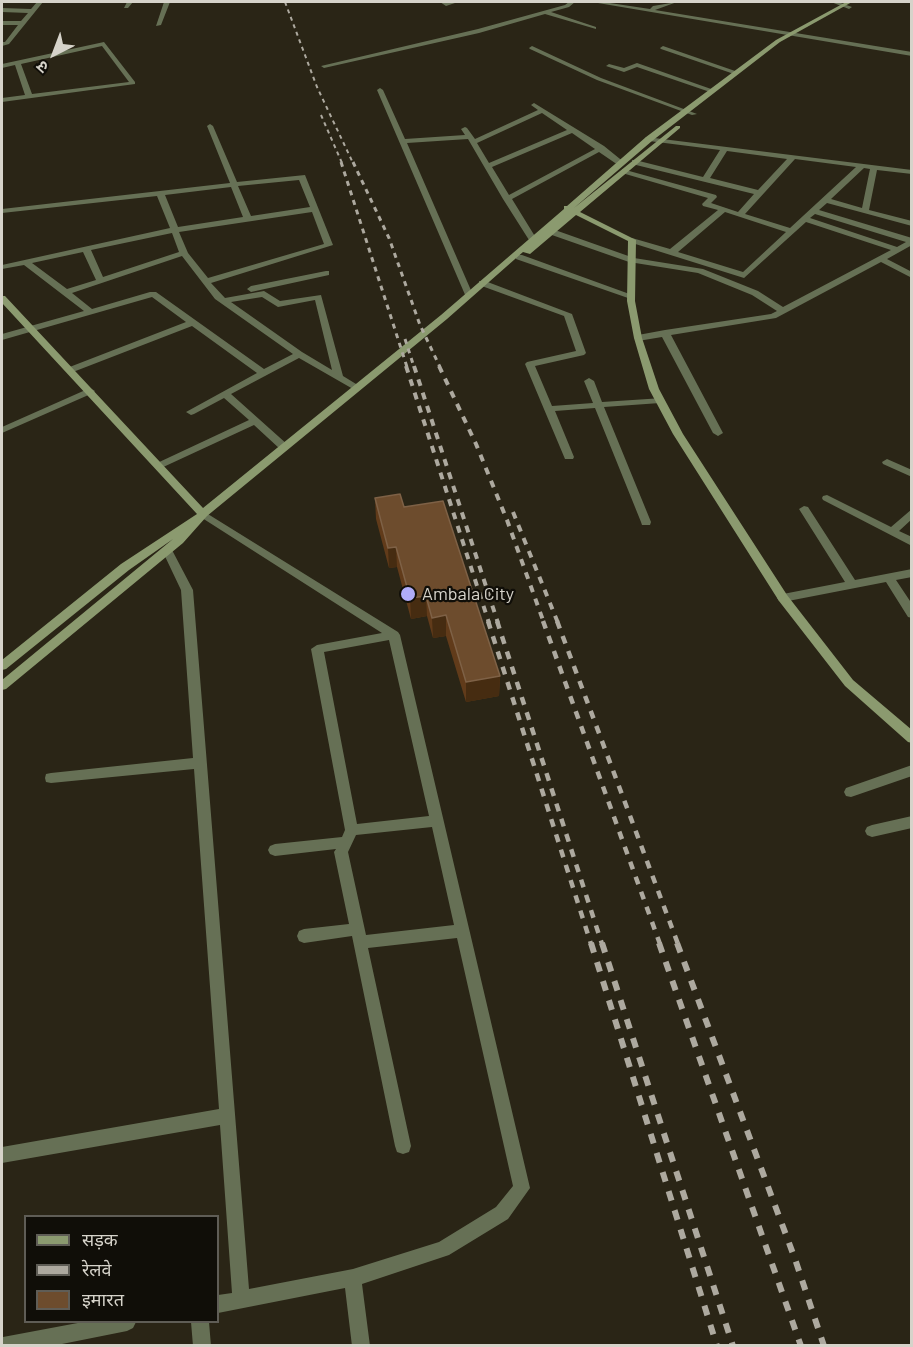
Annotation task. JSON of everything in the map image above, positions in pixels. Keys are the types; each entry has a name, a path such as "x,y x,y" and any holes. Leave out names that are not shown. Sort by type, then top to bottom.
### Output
{"main road":[{"path":"484,282 552,232 621,163 736,73 791,33 847,4 859,2"},
{"path":"2,686 167,550 203,514 469,295 532,238 625,171 694,114 801,34 847,4"},
{"path":"572,210 633,240 631,296 638,338 660,400 678,434 783,598 849,683 912,738"},
{"path":"2,298 203,514"},
{"path":"2,666 125,567 169,534 203,514"}],"street":[{"path":"2,44 7,44 40,2"},
{"path":"158,25 167,2"},
{"path":"443,2 455,2"},
{"path":"324,66 479,31 572,2"},
{"path":"595,2 912,54"},
{"path":"618,5 625,2"},
{"path":"651,10 655,6 674,2"},
{"path":"834,2 847,4"},
{"path":"2,10 32,11"},
{"path":"544,12 594,28"},
{"path":"2,23 22,23"},
{"path":"2,66 104,44 133,83 2,100"},
{"path":"532,48 599,79 694,114"},
{"path":"663,48 736,73"},
{"path":"18,64 29,96"},
{"path":"609,66 624,70 637,65 712,91"},
{"path":"380,90 469,295"},
{"path":"534,105 621,163"},
{"path":"402,141 471,139 542,111"},
{"path":"210,126 248,219"},
{"path":"465,129 532,238"},
{"path":"488,166 573,130"},
{"path":"649,139 912,172"},
{"path":"507,199 601,148"},
{"path":"705,180 724,150"},
{"path":"740,214 792,158"},
{"path":"635,162 759,193"},
{"path":"633,240 744,275 862,166"},
{"path":"865,211 874,168"},
{"path":"625,171 713,197 706,204 791,231"},
{"path":"2,211 302,177 329,245 206,282"},
{"path":"160,193 184,253 221,299 299,354 356,387"},
{"path":"825,200 912,224"},
{"path":"2,267 174,230 313,208"},
{"path":"671,253 724,209"},
{"path":"813,211 912,242"},
{"path":"805,219 899,250"},
{"path":"552,232 632,260 700,271 755,293 783,311"},
{"path":"638,338 773,316 912,242"},
{"path":"86,249 101,281"},
{"path":"67,292 184,253"},
{"path":"519,257 631,296"},
{"path":"882,259 912,276"},
{"path":"26,262 91,312"},
{"path":"221,299 326,273"},
{"path":"484,282 568,314 581,353 530,364 569,457"},
{"path":"2,337 153,294 264,373"},
{"path":"221,299 264,294 278,304 318,297 339,378"},
{"path":"70,370 193,322"},
{"path":"665,333 718,433"},
{"path":"191,412 299,354"},
{"path":"589,381 646,522"},
{"path":"2,430 90,391"},
{"path":"225,394 284,447"},
{"path":"549,409 660,400"},
{"path":"159,466 255,421"},
{"path":"887,462 912,474"},
{"path":"827,498 912,542"},
{"path":"804,509 852,584"},
{"path":"891,532 912,512"},
{"path":"203,514 394,635 522,1188 502,1213 443,1249 353,1278 219,1304"},
{"path":"167,550 187,590 241,1300"},
{"path":"783,598 912,573"},
{"path":"888,578 912,614"},
{"path":"394,635 317,650 349,836 341,852 403,1146"},
{"path":"51,778 200,763"},
{"path":"851,792 912,770"},
{"path":"275,850 437,821"},
{"path":"872,831 912,822"},
{"path":"304,936 463,931"},
{"path":"2,1155 227,1116"},
{"path":"353,1278 361,1346"},
{"path":"3,1346 123,1323"},
{"path":"200,1323 202,1346"}],"building":[{"path":"400,494 404,507 443,501 500,676 466,682 446,615 432,618 426,596 410,598 396,547 388,548 375,498"}],"railway":[{"path":"285,2 317,87 353,163"},
{"path":"321,115 342,163"},
{"path":"341,162 407,367"},
{"path":"353,162 389,238 420,325 440,367"},
{"path":"405,339 414,367"},
{"path":"406,366 489,623"},
{"path":"414,366 498,623"},
{"path":"439,366 476,444 507,520 544,623"},
{"path":"513,512 558,623"},
{"path":"488,621 591,944"},
{"path":"497,621 602,944"},
{"path":"543,621 660,944"},
{"path":"557,621 678,944"},
{"path":"591,943 717,1346"},
{"path":"602,943 733,1346"},
{"path":"659,943 801,1346"},
{"path":"677,943 795,1259 824,1346"}],"place":[{"name":"Ambala City","path":"408,594"}]}
